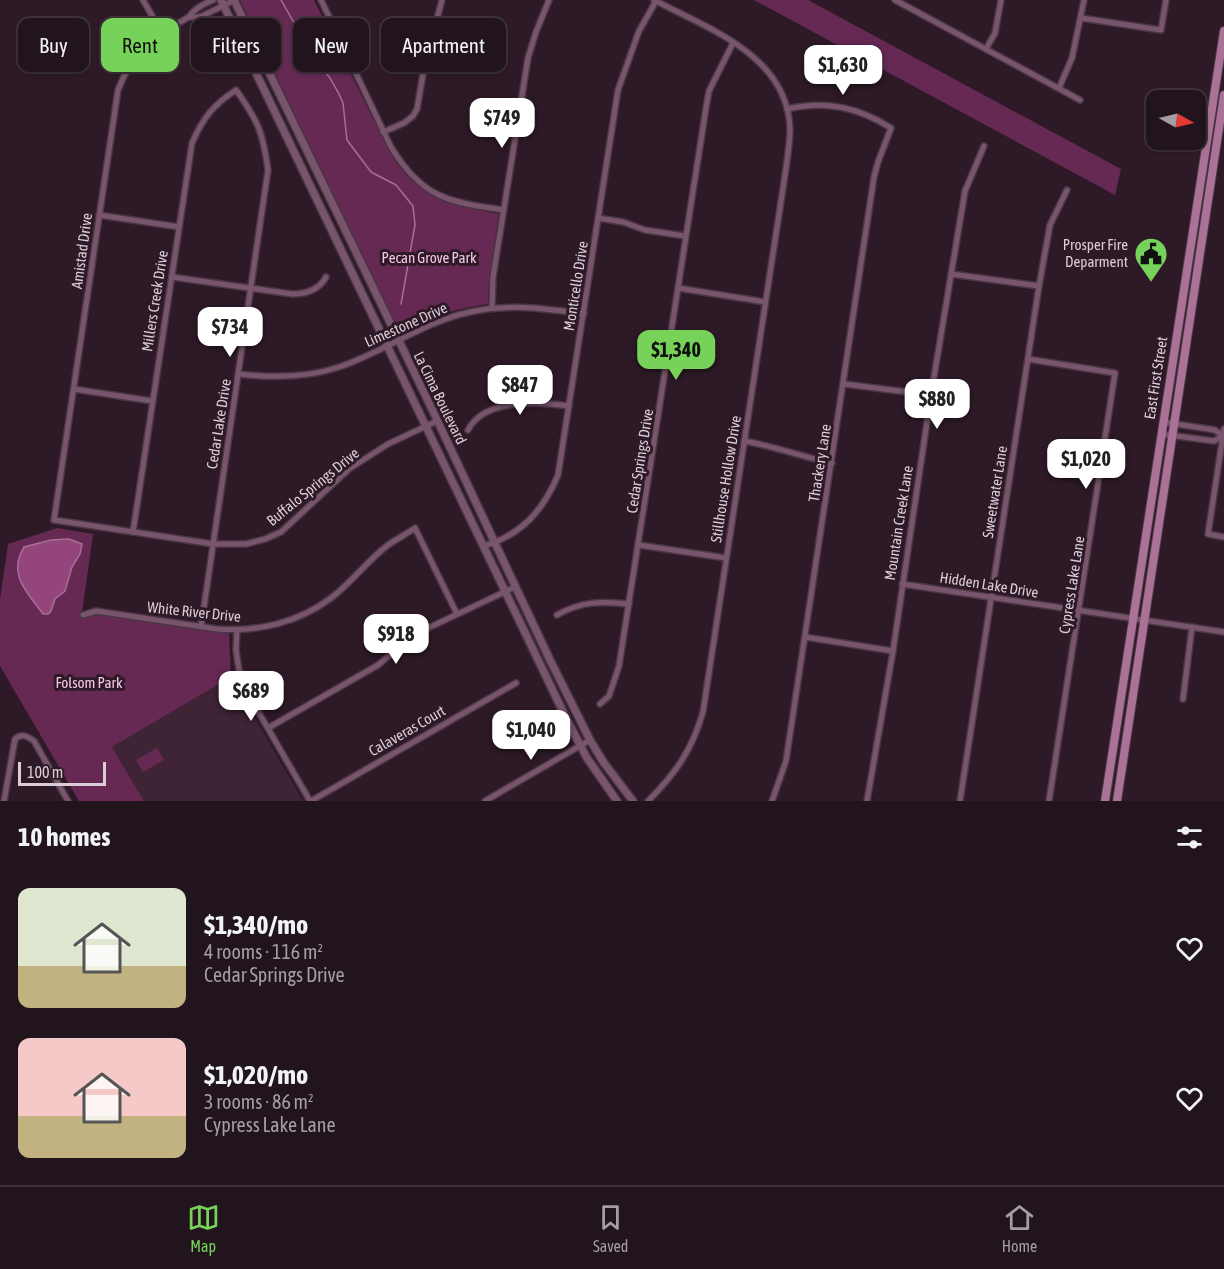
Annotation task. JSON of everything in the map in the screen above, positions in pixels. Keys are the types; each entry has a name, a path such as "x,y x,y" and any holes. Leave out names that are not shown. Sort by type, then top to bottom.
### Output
{"main road":[{"name":"East First Street","path":"1105,801 1224,31"},
{"name":"East First Street","path":"1117,801 1224,95"},
{"path":"1197,200 1207,201"},
{"path":"1187,274 1197,275"},
{"path":"1181,313 1191,314"}],"street":[{"path":"143,0 153,18"},
{"name":"Amistad Drive","path":"179,23 213,0"},
{"name":"Amistad Drive","path":"189,17 200,17 223,3 234,0"},
{"name":"La Cima Boulevard","path":"234,0 590,740 604,763 633,801"},
{"path":"321,0 383,132 403,167 416,181 438,196 465,204 504,210"},
{"path":"383,132 404,123 413,116 417,109 424,68 442,0"},
{"path":"492,308 493,277 528,58 549,0"},
{"path":"655,0 751,53 777,83 787,109"},
{"name":"Monticello Drive","path":"484,546 524,526 544,504 558,475 618,90 639,31 655,0"},
{"path":"895,0 1080,100"},
{"path":"986,49 995,33 1002,0"},
{"path":"1059,88 1072,58 1084,0"},
{"path":"1081,18 1161,30 1166,0"},
{"name":"La Cima Boulevard","path":"223,3 581,746 618,801"},
{"name":"Cedar Springs Drive","path":"600,704 609,696 616,680 709,91 733,43"},
{"name":"Amistad Drive","path":"54,520 118,90 125,72"},
{"name":"Millers Creek Drive","path":"133,532 192,143 208,112 220,100 236,90"},
{"name":"Cedar Lake Drive","path":"201,627 268,170 263,138 255,117 236,90"},
{"name":"Thackery Lane","path":"772,801 786,761 874,177 891,128 864,113 837,106 815,104 787,109"},
{"name":"Stillhouse Hollow Drive","path":"648,801 683,760 696,736 703,712 789,145 790,128 787,109"},
{"path":"1212,110 1223,112"},
{"name":"Mountain Creek Lane","path":"867,801 893,651 964,191 984,146"},
{"name":"Sweetwater Lane","path":"960,801 1039,286 1050,225 1067,190"},
{"path":"99,215 179,226"},
{"path":"598,218 623,222 645,230 685,236"},
{"path":"951,274 1039,286"},
{"path":"172,277 302,294 321,287 326,277"},
{"path":"678,288 765,302"},
{"name":"Limestone Drive","path":"239,374 261,377 314,374 340,367 450,317 492,308 530,307 584,314"},
{"name":"Cypress Lake Lane","path":"1028,359 1115,373 1049,801"},
{"path":"844,384 931,395"},
{"path":"74,389 152,401"},
{"path":"468,430 473,419 487,411 504,406 536,402 569,406"},
{"name":"Buffalo Springs Drive","path":"54,520 213,544 246,544 265,540 281,532 349,469 388,444 437,422"},
{"path":"1163,422 1215,430 1223,436"},
{"path":"1224,429 1208,534 1224,537"},
{"path":"1161,434 1214,441 1223,436"},
{"path":"744,441 767,445 803,458 832,463"},
{"name":"White River Drive","path":"83,615 96,611 201,627 237,630 271,626 314,609 345,586 388,546 415,528 457,614"},
{"path":"639,545 726,558"},
{"name":"Hidden Lake Drive","path":"902,584 1224,632"},
{"path":"268,728 378,665 417,634 515,587"},
{"path":"557,615 581,604 608,601 629,604"},
{"path":"1183,699 1192,627"},
{"path":"237,630 236,650 239,670 248,694 310,801"},
{"path":"805,638 893,651"},
{"name":"Calaveras Court","path":"310,801 516,682"},
{"path":"4,801 15,739 18,736 24,736 34,741 68,801"},
{"path":"485,801 590,740"}],"shaded area":[{"path":"69,539 82,544 80,554 72,567 65,591 55,599 51,611 43,614 21,582 18,574 19,557 24,547 51,540"},
{"path":"231,677 303,801 144,801 112,747"}],"green space":[{"name":"Pecan Grove Park","path":"240,0 314,0 323,18 293,18 293,72 350,72 389,151 399,167 411,179 422,189 449,202 499,214 489,279 488,304 443,314 398,330 274,72 281,72 281,18 249,18"},
{"path":"754,0 808,0 1121,169 1115,195"},
{"name":"Folsom Park","path":"57,528 93,534 82,613 229,632 231,677 112,747 144,801 79,801 0,666 0,600 8,544"},
{"path":"157,748 164,760 143,772 136,760"}],"waterway":[{"path":"281,0 294,23 312,46 319,64 339,94 343,103 347,140 371,172 396,185 413,206 415,225 401,304"}],"place":[{"name":"Prosper Fire Deparment","path":"1151,283"}]}
